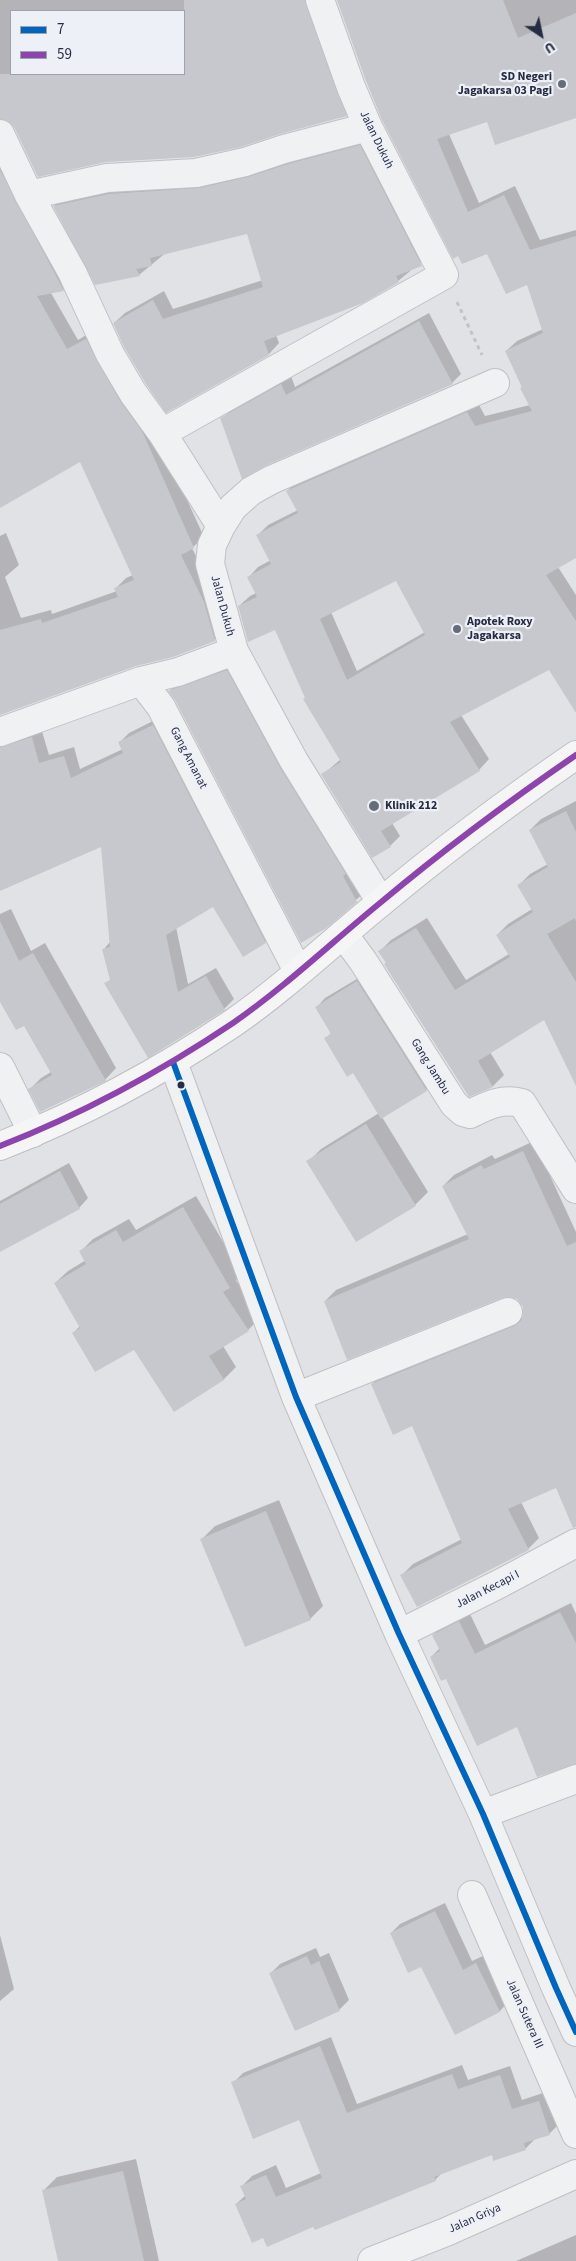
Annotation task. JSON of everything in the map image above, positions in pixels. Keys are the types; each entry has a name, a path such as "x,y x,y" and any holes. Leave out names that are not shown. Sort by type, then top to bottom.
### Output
{"main road":[{"path":"0,1146 34,1133 111,1095 173,1062 234,1022 381,902 491,817 576,755"}],"street":[{"name":"Jalan Dukuh","path":"320,0 351,87 368,127 444,275"},
{"path":"29,195 108,178 196,173 245,162 284,149 368,127"},
{"path":"0,134 29,195 72,272 110,354 133,393 162,433 221,526"},
{"path":"162,433 444,275"},
{"name":"Jalan Dukuh","path":"381,902 294,761 234,651 210,564 212,545 233,507 252,491 271,480 495,383"},
{"path":"0,732 141,681 178,672 234,651"},
{"name":"Gang Amanat","path":"141,681 161,707 298,971"},
{"name":"Gang Jambu","path":"343,934 363,961 454,1104 470,1114 493,1103 508,1100 522,1103 576,1189"},
{"path":"173,1062 296,1397 399,1634 483,1814 576,2032"},
{"path":"0,1067 34,1133"},
{"path":"296,1397 508,1312"},
{"name":"Jalan Kecapi I","path":"399,1634 501,1583 576,1542"},
{"path":"483,1814 576,1779"},
{"name":"Jalan Sutera III","path":"472,1895 576,2134"},
{"name":"Jalan Griya","path":"372,2261 446,2232 576,2174"}],"path":[{"path":"444,275 495,383"}],"building":[{"path":"184,0 305,0 347,116 280,134 241,147 194,157 106,162 38,177 14,127 8,121 0,119 0,74 185,75"},
{"path":"337,0 503,0 518,38 576,13 576,118 495,145 487,122 437,139 468,212 504,195 530,250 576,236 576,558 546,575 576,621 576,713 549,670 450,722 480,771 381,831 391,847 372,858 321,774 341,762 303,699 305,698 275,630 248,642 238,606 257,597 247,577 271,564 256,535 298,513 286,491 467,412 475,426 532,411 520,388 522,387 505,351 543,333 527,285 506,294 487,254 462,264 458,256 453,259 382,120","holes":["396,581 425,635 347,680 320,619"]},
{"path":"360,145 422,266 396,276 399,282 363,303 264,341 269,355 166,413 124,347 113,323 153,300 163,319 263,287 247,234 150,258 152,266 136,269 140,276 95,285 53,206 109,194 199,188 248,177 288,164"},
{"path":"0,170 64,291 37,296 67,349 86,339 120,401 142,431 194,548 181,555 204,602 215,641 173,657 136,666 0,715 0,630 41,619 42,623 118,597 114,588 134,580 80,462 0,508"},
{"path":"419,321 453,384 265,466 242,479 220,418 281,384 286,395"},
{"path":"227,670 281,769 346,874 343,876 357,902 328,927 301,943 175,700 168,691"},
{"path":"153,725 266,943 243,957 213,907 166,935 178,992 206,976 225,1010 148,1058 104,983 110,980 102,949 110,947 101,847 0,891 0,747 32,737 39,763 64,756 71,778 123,753 118,742"},
{"path":"566,811 576,832 576,921 575,918 547,934 576,982 576,1086 544,1020 478,1061 493,1087 469,1097 384,964 386,963 378,951 416,928 455,990 510,957 496,935 533,912 517,885 548,867 529,830"},
{"path":"0,921 19,961 33,953 106,1081 40,1112 28,1089 52,1075 24,1026 16,1030 0,1002"},
{"path":"357,981 427,1091 381,1119 353,1073 347,1077 324,1038 331,1034 315,1007"},
{"path":"366,1124 416,1206 356,1242 306,1161"},
{"path":"523,1151 567,1246 576,1242 576,1527 573,1528 556,1488 508,1509 529,1550 417,1607 400,1575 462,1543 412,1426 393,1435 371,1384 514,1326 521,1321 523,1307 517,1299 510,1297 502,1298 347,1360 324,1301 469,1239 442,1186 481,1165 484,1169"},
{"path":"60,1171 80,1209 0,1252 0,1204"},
{"path":"183,1207 230,1288 223,1292 249,1331 209,1356 224,1380 174,1412 134,1350 95,1372 72,1333 80,1328 54,1283 86,1264 79,1251 116,1230 123,1242"},
{"path":"266,1511 311,1620 245,1647 200,1539"},
{"path":"560,1612 576,1643 576,1764 537,1777 517,1727 477,1746 446,1679 441,1681 430,1657 440,1651 432,1635 459,1621 475,1654"},
{"path":"435,1911 463,1970 476,1963 500,2012 455,2035 421,1967 408,1973 390,1933"},
{"path":"307,1956 311,1965 319,1961 340,2011 295,2031 269,1973"},
{"path":"320,2046 347,2113 452,2074 458,2089 500,2075 512,2109 539,2101 550,2135 524,2143 526,2150 493,2161 492,2155 434,2177 436,2181 315,2230 313,2227 267,2247 263,2238 252,2243 235,2204 246,2199 240,2186 266,2175 276,2197 322,2178 299,2120 253,2139 231,2082"},
{"path":"123,2171 144,2261 58,2261 42,2190"}],"transit line":[{"name":"59","path":"0,1146 31,1134 120,1091 233,1023 289,980 452,845 576,755"},
{"name":"7","path":"173,1062 296,1397 399,1634 483,1814 576,2032"}],"place":[{"name":"SD Negeri Jagakarsa 03 Pagi","path":"562,84"},
{"name":"Apotek Roxy Jagakarsa","path":"457,629"},
{"name":"Klinik 212","path":"374,806"}]}
